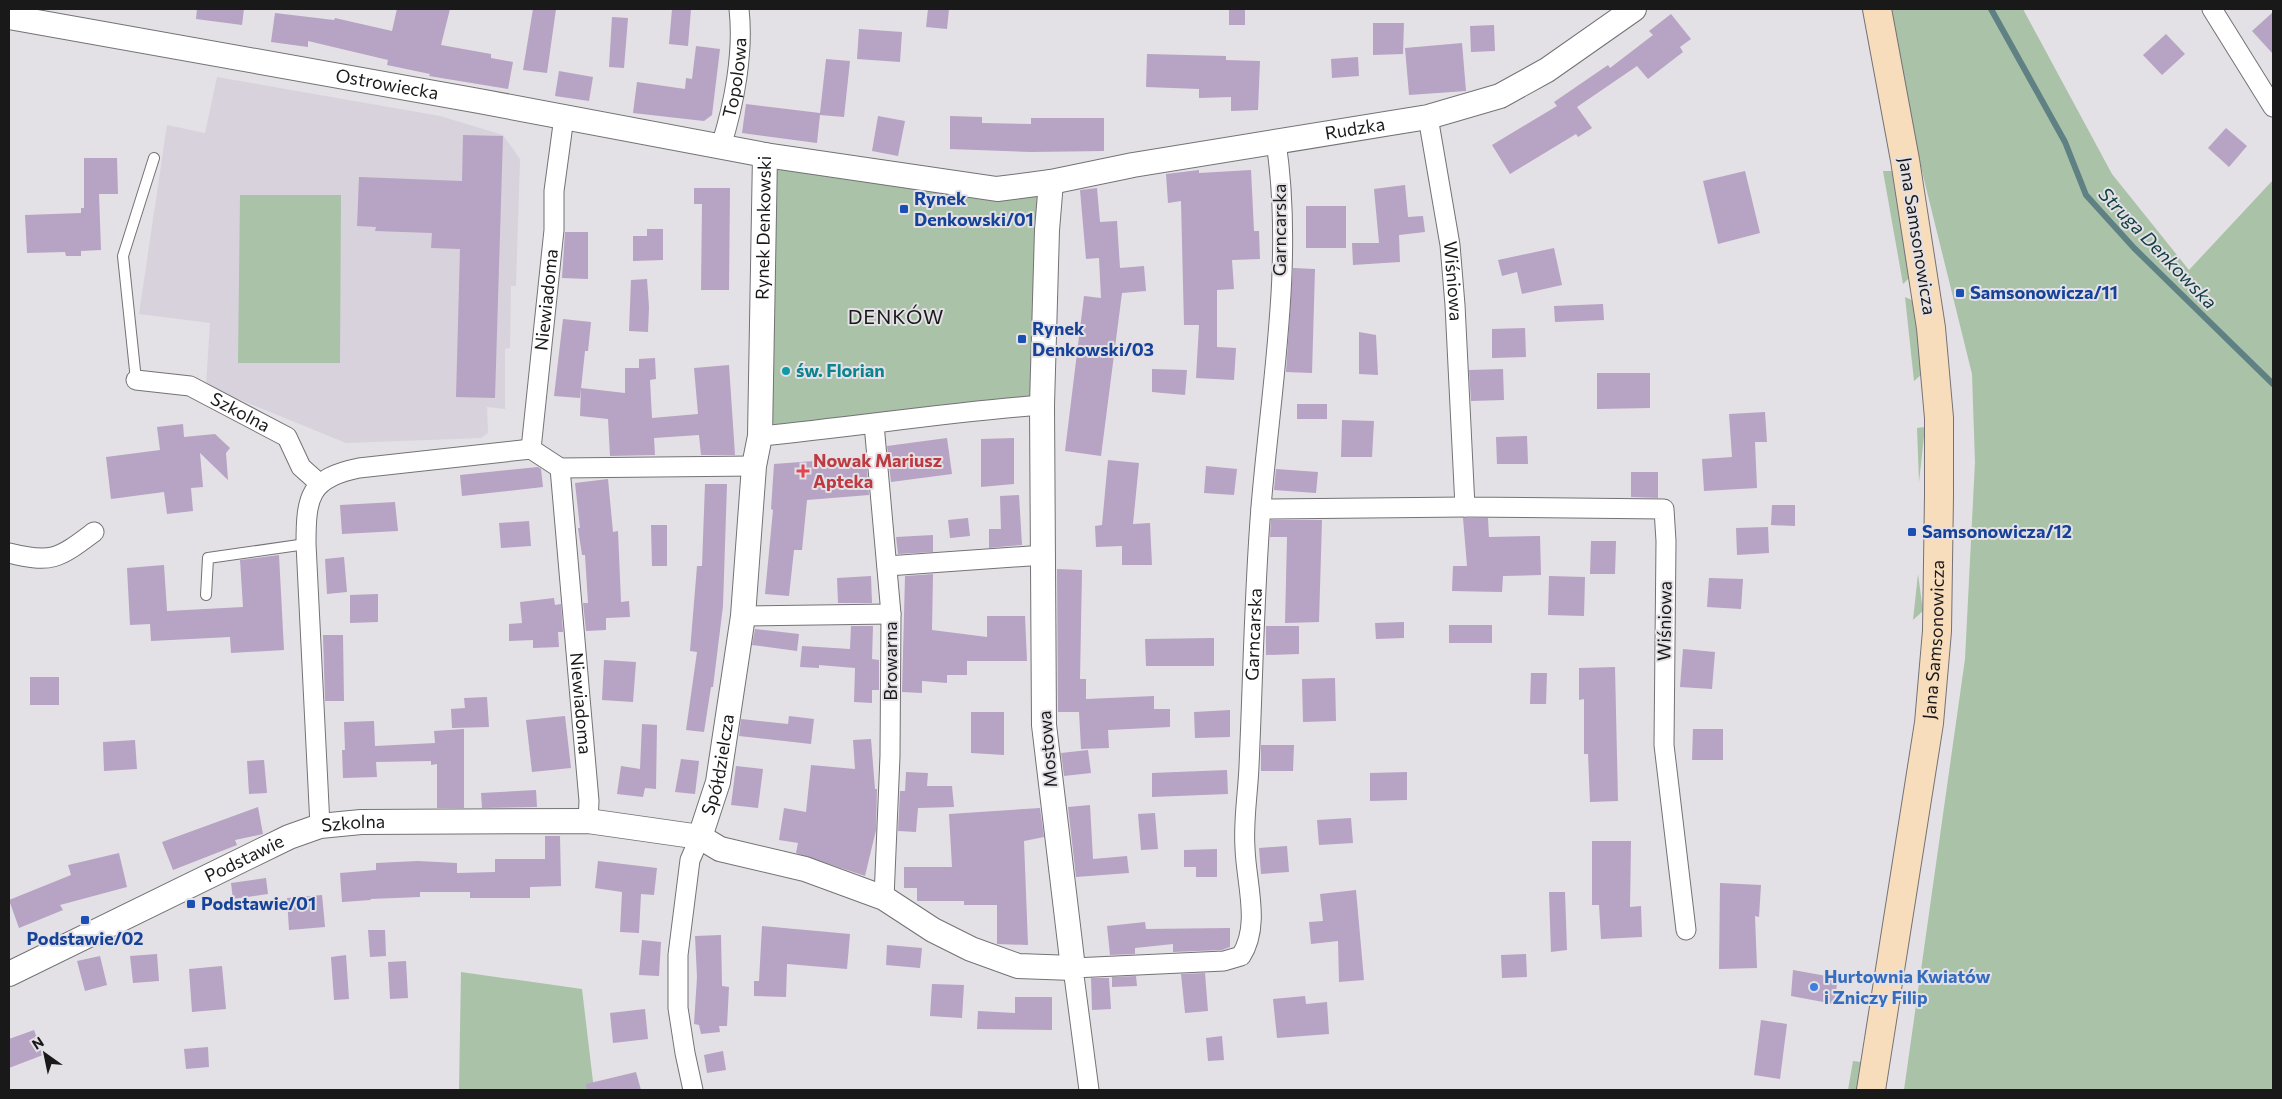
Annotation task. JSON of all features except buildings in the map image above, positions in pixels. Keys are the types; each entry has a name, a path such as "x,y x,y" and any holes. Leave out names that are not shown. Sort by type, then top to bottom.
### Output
{"main road":[{"name":"Jana Samsonowicza","path":"1871,1090 1929,723 1937,631 1939,496 1939,418 1931,328 1905,160 1877,9"}],"street":[{"name":"Topolowa","path":"721,146 729,119 738,65 739,9"},
{"name":"Rudzka","path":"1051,182 1133,165 1428,117 1500,96 1547,70 1634,9"},
{"path":"2212,9 2273,107"},
{"name":"Ostrowiecka","path":"9,17 764,155"},
{"name":"Niewiadoma","path":"531,449 554,230 554,191 564,117"},
{"name":"Wiśniowa","path":"1428,117 1450,245 1455,305 1465,507"},
{"name":"Garncarska","path":"1073,968 1224,960 1242,956 1249,944 1251,917 1244,846 1261,508 1276,354 1282,244 1279,163 1276,142"},
{"name":"Rynek Denkowski","path":"760,436 764,155 997,189 1051,182"},
{"path":"760,436 999,408 1042,405 1047,230 1051,182"},
{"name":"Szkolna","path":"136,380 190,386 287,437 301,466 320,484 311,495 306,514 320,826 361,822 588,821 700,837"},
{"name":"Mostowa","path":"1042,405 1044,725 1089,1090"},
{"name":"Browarna","path":"874,424 891,614 890,756 884,898"},
{"name":"Spółdzielcza","path":"693,1090 678,1008 678,955 690,860 700,837 718,782 743,616 754,466 760,436"},
{"path":"320,484 341,472 359,468 531,449 560,468 754,466"},
{"name":"Niewiadoma","path":"560,468 589,800 588,821"},
{"name":"Wiśniowa","path":"1261,508 1465,507 1664,509 1666,520 1664,745 1686,930"},
{"path":"9,553 35,559 53,557 67,552 94,532"},
{"path":"887,566 1044,555"},
{"path":"743,616 891,614"},
{"name":"Podstawie","path":"9,974 289,837 320,826"},
{"path":"700,837 720,849 805,869 884,898 933,930 971,949 1018,966 1073,968"}],"lane":[{"path":"136,380 123,256 154,158"},
{"path":"206,594 208,558 306,544"}],"shaded area":[{"path":"217,77 440,116 503,135 520,159 516,286 511,286 510,348 505,349 505,409 487,407 488,433 481,438 346,443 206,386 210,323 139,314 167,125 205,133"}],"green space":[{"path":"1882,9 2023,9 2112,174 2189,270 2273,180 2273,1090 1904,1090 1965,659 1975,462 1972,374"},
{"path":"765,155 912,177 1051,182 1042,405 760,436"},
{"path":"1883,171 1893,171 1911,276 1903,284"},
{"path":"240,195 341,195 340,363 238,363"},
{"path":"1905,297 1914,301 1921,375 1914,381"},
{"path":"1925,427 1919,482 1917,428"},
{"path":"1918,574 1923,611 1913,620"},
{"path":"461,972 582,989 594,1090 459,1090"},
{"path":"1853,1061 1861,1062 1857,1090 1848,1090"}],"waterway":[{"name":"Struga Denkowska","path":"1991,9 2065,142 2086,195 2134,248 2273,384"}],"place":[{"name":"Rynek Denkowski/01","path":"904,209"},
{"name":"Samsonowicza/11","path":"1960,293"},
{"name":"Rynek Denkowski/03","path":"1022,339"},
{"name":"św. Florian","path":"786,371"},
{"name":"Nowak Mariusz Apteka","path":"803,471"},
{"name":"Samsonowicza/12","path":"1912,532"},
{"name":"Podstawie/01","path":"191,904"},
{"name":"Podstawie/02","path":"85,920"},
{"name":"Hurtownia Kwiatów i Zniczy Filip","path":"1814,987"}],"district":[{"name":"DENKÓW","path":"896,317"}]}
